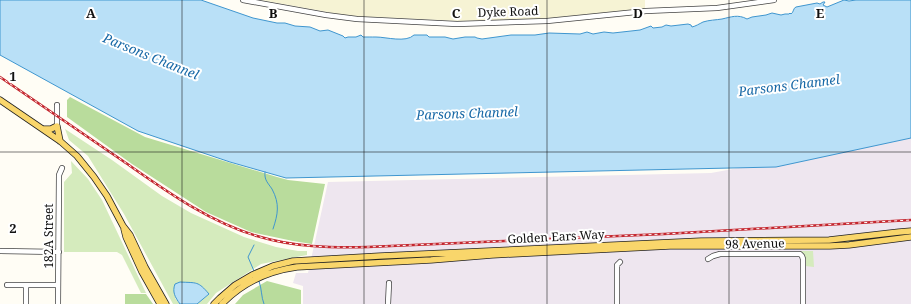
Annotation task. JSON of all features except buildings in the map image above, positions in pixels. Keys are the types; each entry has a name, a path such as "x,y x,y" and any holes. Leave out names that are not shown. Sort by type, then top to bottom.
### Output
{"main road":[{"path":"0,100 60,141 77,156 94,177 123,226 130,235 145,267 166,304"},
{"path":"43,129 50,129 57,126 60,141"},
{"path":"123,226 126,237 142,272 160,304"},
{"name":"Golden Ears Way","path":"222,304 236,288 252,274 273,266 304,260 686,241 829,240 911,231"},
{"name":"Golden Ears Way","path":"214,304 220,298 236,288 256,279 281,270 304,266 670,246 830,246 911,237"}],"street":[{"name":"Dyke Road","path":"243,0 326,15 457,24 547,21 646,11 717,8 774,0"},
{"path":"57,105 57,126"},
{"name":"182A Street","path":"58,304 59,175 62,168"},
{"path":"0,251 59,252"},
{"name":"98 Avenue","path":"708,259 720,254 798,254 802,256 803,304"},
{"path":"617,304 617,265 620,262"},
{"path":"388,304 389,283"},
{"path":"7,285 58,285"},
{"path":"26,285 26,304"}],"shaded area":[{"path":"261,0 645,0 645,9 540,19 460,21 349,16"},
{"path":"911,136 911,304 303,304 303,286 293,283 296,273 308,273 328,182 711,173"}],"green space":[{"path":"70,97 145,137 288,180 325,184 312,244 251,232 206,212 132,164 67,117 67,100"},
{"path":"65,129 112,160 162,196 191,213 244,237 276,247 307,251 307,255 261,264 216,293 207,304 197,304 209,294 175,298 180,304 173,304 124,214 88,156 69,140"},
{"path":"71,161 88,179 102,200 146,293 141,293 122,255 117,252 64,252 64,182 72,173"},
{"path":"906,234 866,241 826,244 703,243"},
{"path":"799,251 813,251 814,267 805,266 805,257"},
{"path":"474,254 436,258 293,264 297,263"},
{"path":"267,281 301,290 301,304 235,304 243,295"},
{"path":"125,294 146,294 153,304 125,304"}],"water":[{"name":"Parsons Channel","path":"0,0 201,0 253,18 295,26 310,27 320,31 328,30 345,38 361,35 363,37 406,39 414,35 427,35 429,37 445,37 453,39 475,37 482,39 511,35 535,35 549,33 613,33 640,30 651,26 653,28 662,27 666,25 671,26 688,24 692,27 705,21 734,16 747,19 772,13 781,15 791,14 796,7 817,3 820,4 823,2 825,2 823,5 827,7 844,0 911,0 911,138 776,167 286,178 230,162 138,131 0,55"},
{"path":"180,282 197,284 209,294 197,304 180,304 175,297 174,290 175,284"}],"waterway":[{"path":"265,172 266,179 275,194 277,204 277,214 273,229"},
{"path":"254,245 248,257 254,271"},
{"path":"259,281 264,304"}],"railway":[{"path":"0,77 187,204 239,230 271,240 298,245 368,247 664,234 911,220"}]}
